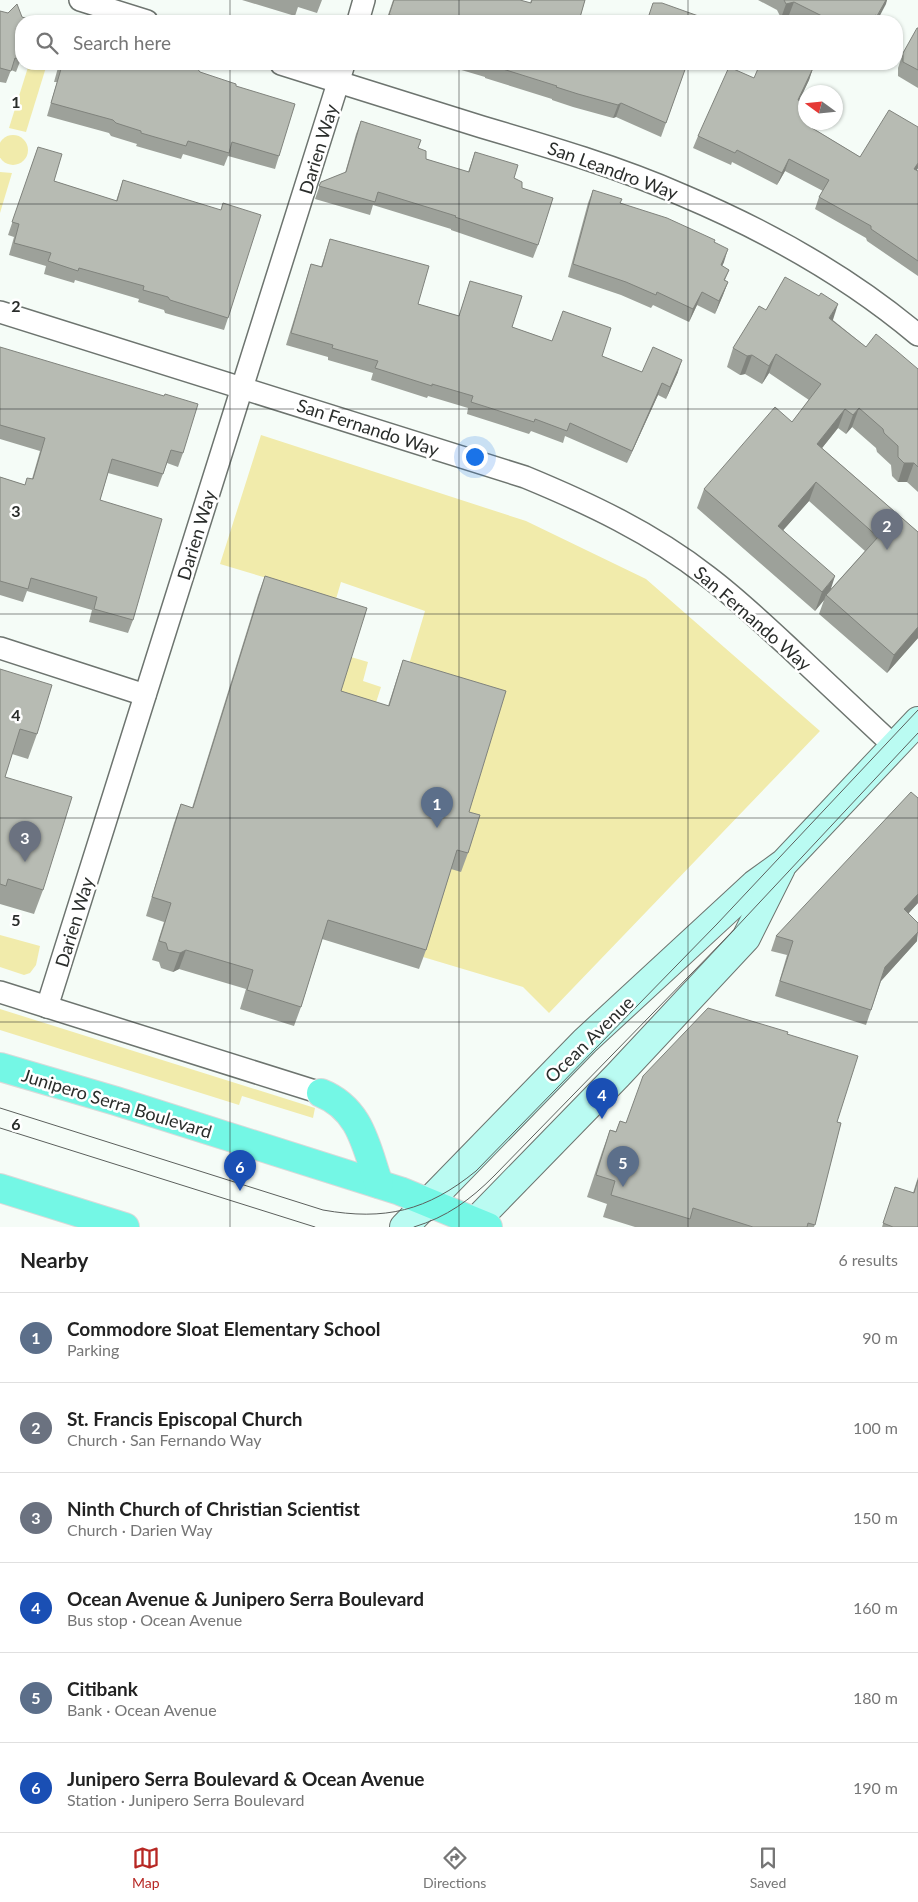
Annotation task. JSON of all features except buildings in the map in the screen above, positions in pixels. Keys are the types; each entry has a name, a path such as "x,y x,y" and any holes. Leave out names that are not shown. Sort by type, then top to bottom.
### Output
{"main road":[{"name":"Ocean Avenue","path":"404,1227 427,1201 585,1041 755,884 784,862 906,744 918,721"},
{"name":"Ocean Avenue","path":"478,1225 746,938 784,862"},
{"name":"Junipero Serra Boulevard","path":"0,1068 116,1101 379,1184 427,1201 478,1225"},
{"path":"321,1093 338,1102 354,1117 379,1184"},
{"path":"0,1188 125,1227"}],"street":[{"path":"80,0 128,15"},
{"path":"360,15 364,0"},
{"name":"San Leandro Way","path":"322,70 342,73 682,194 752,228 817,265 868,297 918,335"},
{"name":"Darien Way","path":"47,1007 342,73"},
{"name":"San Fernando Way","path":"0,312 525,477 574,498 664,546 706,575 906,744"},
{"path":"0,648 145,695"},
{"path":"0,992 321,1093"}],"shaded area":[{"path":"27,70 45,70 26,132 9,128"},
{"path":"13,135 19,137 26,144 28,150 26,156 19,163 13,165 7,163 0,156 0,144 7,137"},
{"path":"0,172 12,173 0,213"},
{"path":"261,435 526,521 646,579 820,731 549,1013 523,987 423,957 404,681 425,611 341,582 336,599 220,564"},
{"path":"351,657 368,662 363,681 381,687 372,715 339,694"},
{"path":"0,935 40,946 36,965 30,973 24,975 0,967"},
{"path":"0,1009 315,1108 313,1118 242,1096 239,1105 0,1030"}],"tram line":[{"path":"0,1108 323,1210 345,1213 386,1213 422,1204 440,1196 476,1171 717,924 918,710"},
{"path":"414,1227 437,1218 457,1207 494,1176 731,933 918,733"},
{"path":"0,1128 315,1227"}],"place":[{"name":"St. Francis Episcopal Church","path":"887,550"},
{"name":"Commodore Sloat Elementary School","path":"437,828"},
{"name":"Ninth Church of Christian Scientist","path":"25,862"},
{"name":"Ocean Avenue & Junipero Serra Boulevard","path":"602,1119"},
{"name":"Citibank","path":"623,1187"},
{"name":"Junipero Serra Boulevard & Ocean Avenue","path":"240,1191"}]}
